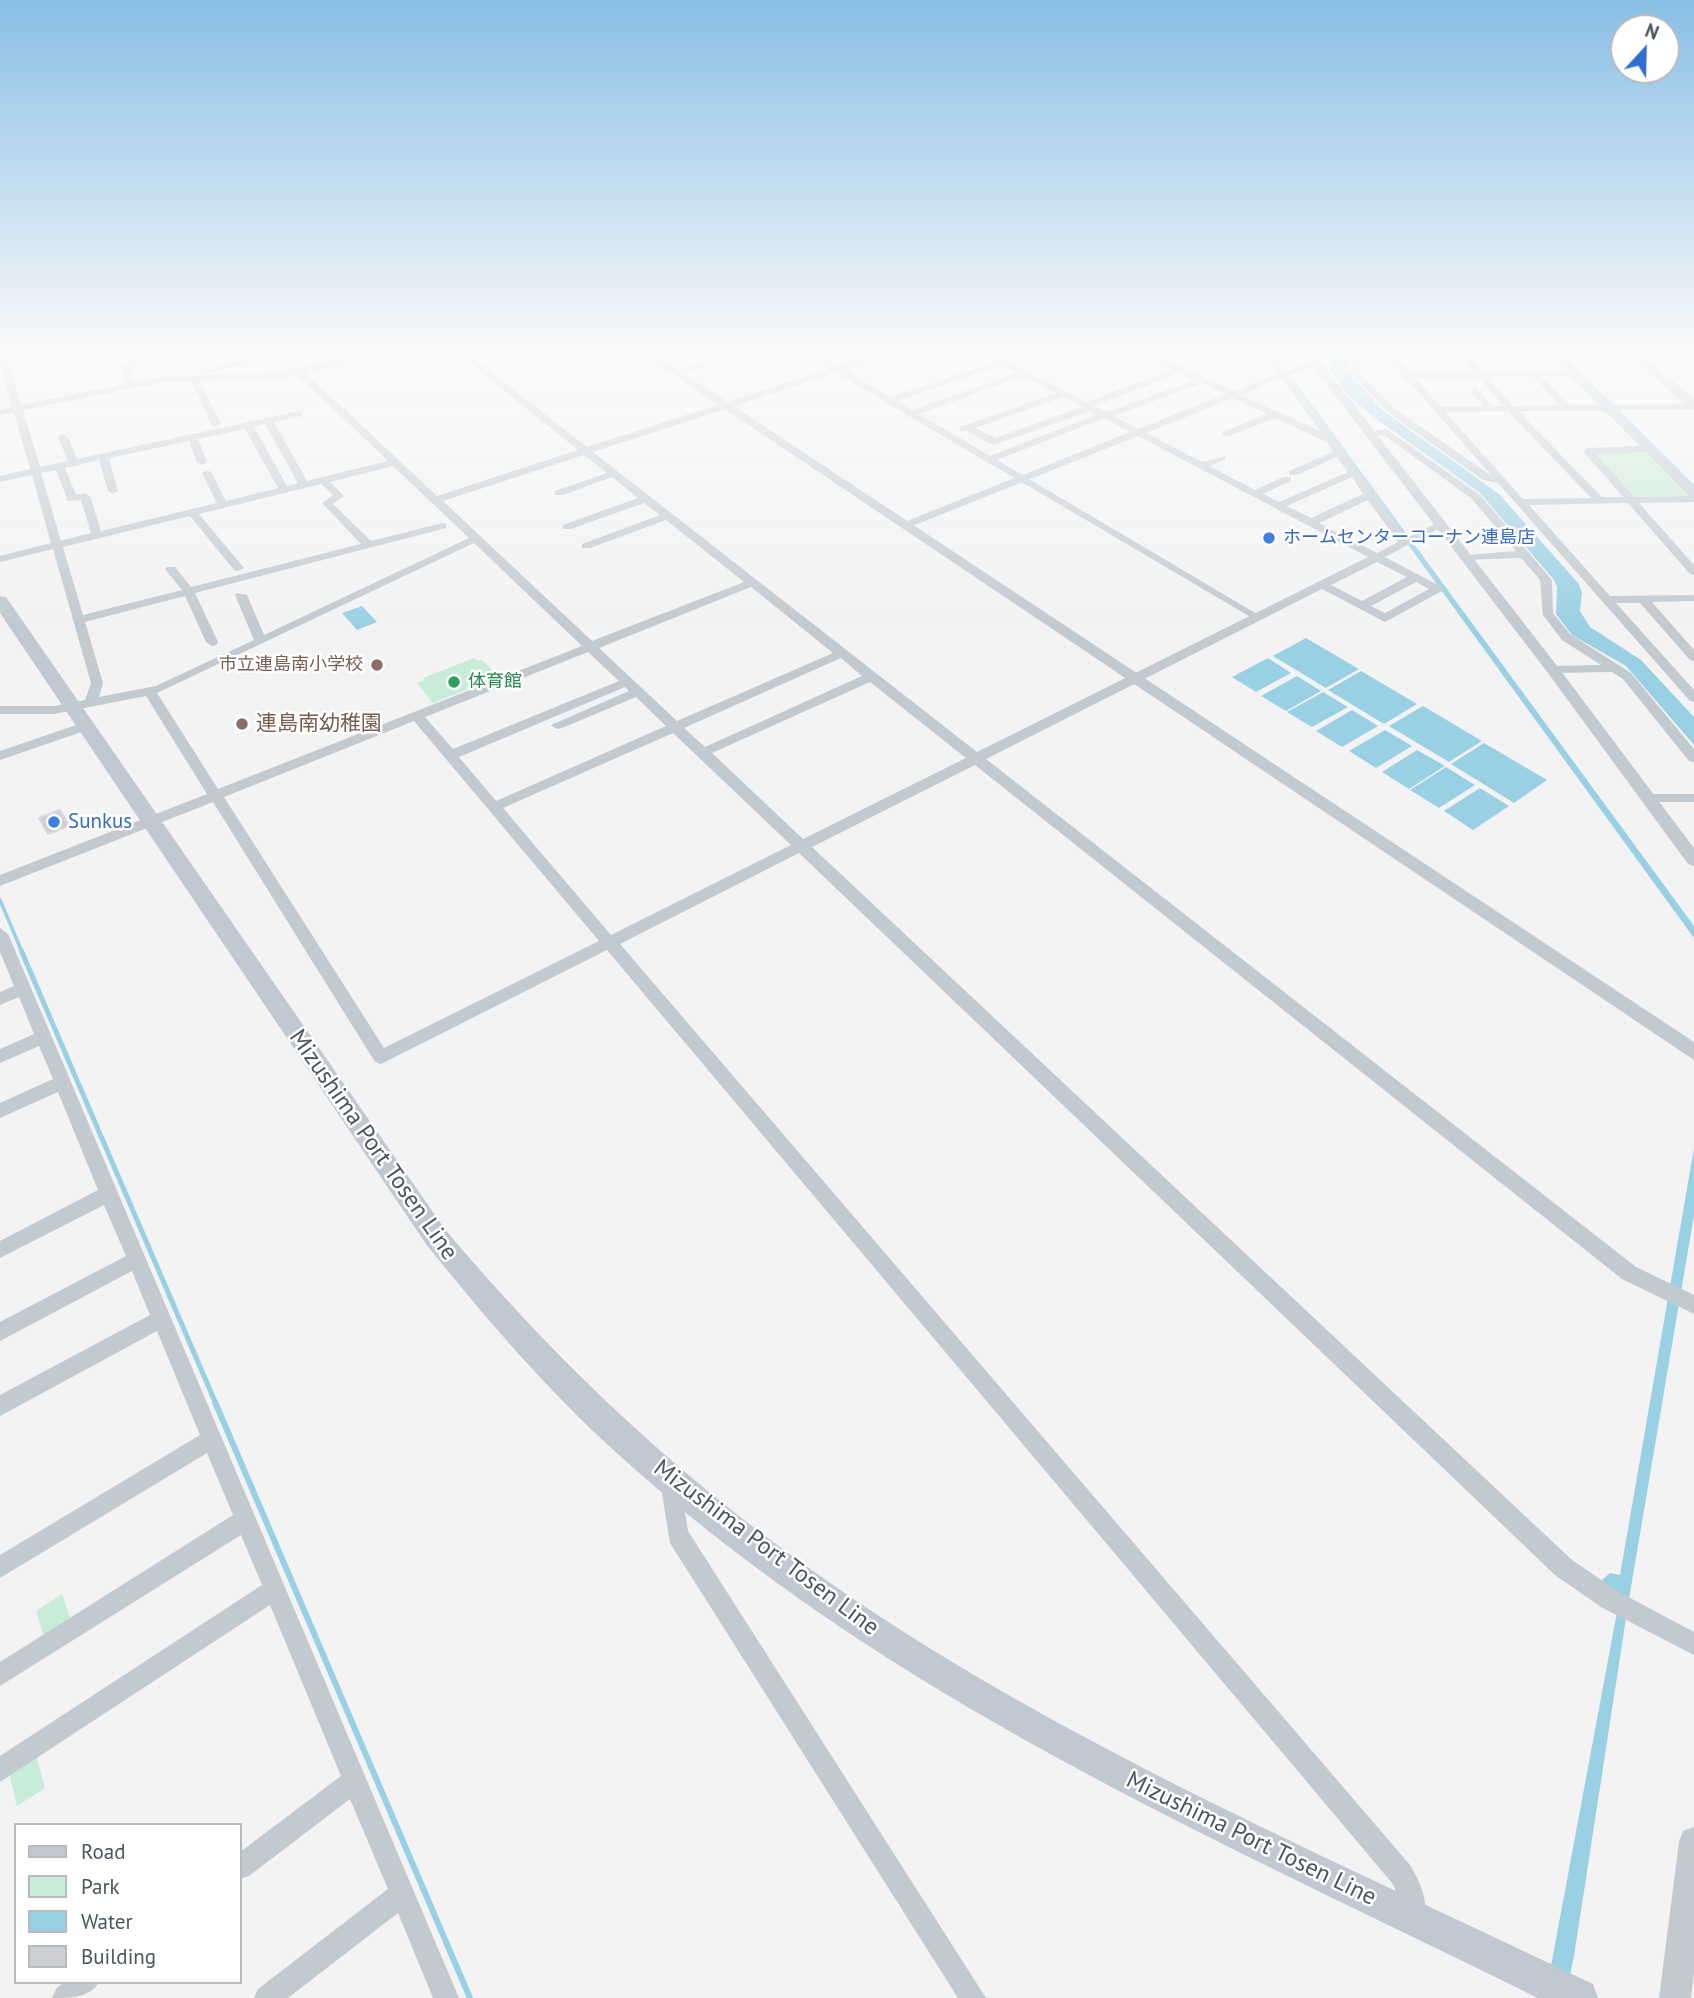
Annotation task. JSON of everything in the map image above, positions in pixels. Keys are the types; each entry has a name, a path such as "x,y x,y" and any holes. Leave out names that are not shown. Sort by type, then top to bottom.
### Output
{"main road":[{"name":"Mizushima Port Tosen Line","path":"0,601 82,712 151,822 459,1269 581,1398 670,1479 791,1573 942,1675 1005,1712 1097,1763 1566,1992"}],"street":[{"path":"26,441 97,683 82,712"},
{"path":"65,441 73,462"},
{"path":"0,479 171,441"},
{"path":"194,441 202,462"},
{"path":"257,441 284,490"},
{"path":"279,441 304,485"},
{"path":"375,441 1563,1567 1619,1604 1694,1644"},
{"path":"575,441 1629,1273 1680,1299"},
{"path":"438,499 617,441"},
{"path":"779,441 1694,1052"},
{"path":"961,441 1257,617"},
{"path":"990,459 1037,441"},
{"path":"906,525 1112,441"},
{"path":"1153,441 1438,589 1384,618 1323,585"},
{"path":"1331,441 1369,495 1407,541"},
{"path":"1376,441 1553,670 1694,860"},
{"path":"1399,441 1469,491 1546,580 1545,608 1566,638 1617,668 1694,758"},
{"path":"1435,441 1488,478 1501,481"},
{"path":"1466,441 1694,698"},
{"path":"1542,441 1600,501"},
{"path":"1642,441 1694,497"},
{"path":"1651,441 1694,479"},
{"path":"1649,449 1588,451 1694,572"},
{"path":"1254,494 1339,453"},
{"path":"103,455 113,491"},
{"path":"1200,466 1221,458"},
{"path":"0,559 398,462"},
{"path":"59,465 72,499 85,496 97,534"},
{"path":"1278,506 1353,472"},
{"path":"207,473 223,505"},
{"path":"559,493 615,473"},
{"path":"323,480 339,496 327,503 369,545"},
{"path":"1309,523 1369,495"},
{"path":"1521,502 1694,497"},
{"path":"567,527 647,498"},
{"path":"192,512 238,568"},
{"path":"586,546 668,516"},
{"path":"150,692 381,1057 1441,525"},
{"path":"79,620 442,526"},
{"path":"0,755 82,712 150,692 477,538"},
{"path":"1466,558 1525,554"},
{"path":"171,569 189,592 212,642"},
{"path":"1362,606 1416,577"},
{"path":"0,881 753,582"},
{"path":"241,594 260,642"},
{"path":"1606,600 1694,598"},
{"path":"1643,599 1694,657"},
{"path":"494,807 844,653"},
{"path":"1553,670 1617,668"},
{"path":"704,752 872,676"},
{"path":"450,755 630,681"},
{"path":"556,725 640,691"},
{"path":"0,710 82,712"},
{"path":"417,716 1401,1874 1410,1889 1413,1918"},
{"path":"1648,799 1694,798"},
{"path":"0,934 446,1998"},
{"path":"0,999 23,989"},
{"path":"0,1056 44,1037"},
{"path":"0,1111 63,1082"},
{"path":"0,1250 108,1194"},
{"path":"0,1332 136,1260"},
{"path":"0,1406 161,1319"},
{"path":"0,1567 212,1439"},
{"path":"670,1479 678,1535 973,1998"},
{"path":"0,1675 246,1519"},
{"path":"0,1770 275,1589"},
{"path":"242,1866 356,1780"},
{"path":"1675,1998 1694,1842"},
{"path":"267,1998 403,1893"},
{"path":"65,1998 83,1984"}],"green space":[{"path":"1645,451 1691,497 1633,497 1593,452"},
{"name":"体育館","path":"474,658 482,660 497,675 489,678 491,680 433,703 417,683 424,680 423,678"},
{"path":"62,1594 72,1623 45,1640 36,1611"},
{"path":"36,1754 45,1788 17,1806 9,1772"}],"water":[{"path":"1333,441 1339,441 1694,926 1694,938"},
{"path":"1408,441 1426,441 1499,494 1579,584 1582,593 1580,611 1590,627 1641,660 1694,717 1694,745 1626,666 1572,635 1556,614 1557,587 1554,580 1480,493"},
{"path":"1644,441 1650,441 1694,485 1694,491"},
{"path":"362,606 377,622 357,630 342,613"},
{"path":"1306,638 1359,669 1326,688 1273,656"},
{"path":"1268,658 1291,673 1256,692 1232,677"},
{"path":"1361,671 1417,704 1384,724 1328,690"},
{"path":"1297,676 1321,691 1286,711 1261,696"},
{"path":"1323,692 1348,707 1312,727 1287,712"},
{"path":"1423,706 1482,741 1449,762 1389,726"},
{"path":"1352,710 1378,726 1342,747 1316,731"},
{"path":"1385,730 1412,746 1376,768 1349,751"},
{"path":"1484,743 1547,780 1514,803 1451,764"},
{"path":"1417,750 1445,766 1409,789 1382,772"},
{"path":"1446,767 1475,785 1439,808 1410,790"},
{"path":"1480,788 1509,806 1473,830 1444,811"},
{"path":"1694,1148 1694,1215 1629,1599 1574,1956 1565,1998 1545,1998 1617,1612 1602,1580 1610,1573 1620,1575"}],"building":[{"name":"Sunkus","path":"60,810 69,826 48,834 39,818"}],"waterway":[{"path":"0,900 22,952"},
{"path":"21,950 216,1404"},
{"path":"215,1402 470,1998"}],"place":[{"name":"ホームセンターコーナン連島店","path":"1269,538"},
{"name":"市立連島南小学校","path":"377,665"},
{"name":"体育館","path":"454,682"},
{"name":"連島南幼稚園","path":"242,724"},
{"name":"Sunkus","path":"54,822"}]}
